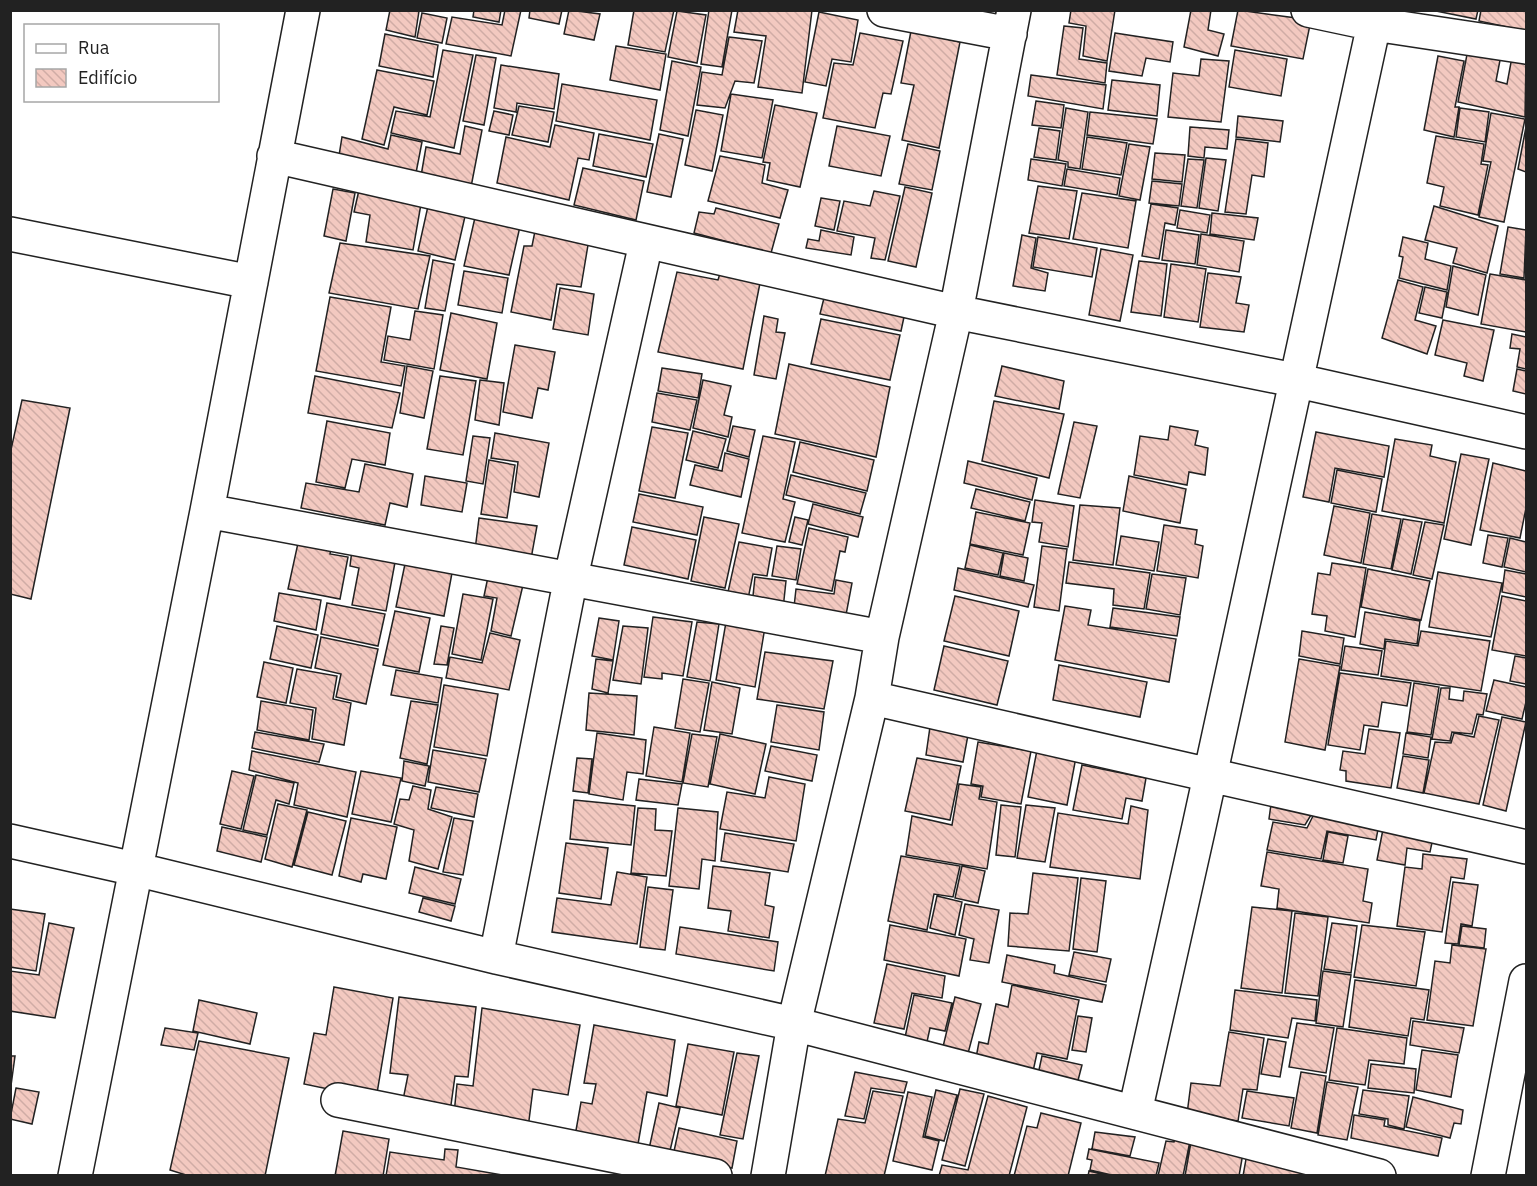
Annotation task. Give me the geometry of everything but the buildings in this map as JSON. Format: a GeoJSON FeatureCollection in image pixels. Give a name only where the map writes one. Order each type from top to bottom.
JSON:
{"type":"FeatureCollection","features":[{"type":"Feature","properties":{"kind":"street"},"geometry":{"type":"LineString","coordinates":[[75,1176],[207,511],[303,10]]}},
{"type":"Feature","properties":{"kind":"street"},"geometry":{"type":"LineString","coordinates":[[768,1176],[794,1024],[872,698],[882,637],[956,312],[1012,22],[884,10]]}},
{"type":"Feature","properties":{"kind":"street"},"geometry":{"type":"LineString","coordinates":[[1308,10],[1374,24],[1527,47]]}},
{"type":"Feature","properties":{"kind":"street"},"geometry":{"type":"LineString","coordinates":[[1136,1112],[1212,776],[1294,380],[1374,24]]}},
{"type":"Feature","properties":{"kind":"street"},"geometry":{"type":"LineString","coordinates":[[274,156],[646,243],[956,312],[1294,380],[1527,432]]}},
{"type":"Feature","properties":{"kind":"street"},"geometry":{"type":"LineString","coordinates":[[10,234],[251,282]]}},
{"type":"Feature","properties":{"kind":"street"},"geometry":{"type":"LineString","coordinates":[[496,957],[570,577],[646,243]]}},
{"type":"Feature","properties":{"kind":"street"},"geometry":{"type":"LineString","coordinates":[[207,511],[882,637]]}},
{"type":"Feature","properties":{"kind":"street"},"geometry":{"type":"LineString","coordinates":[[872,698],[1527,847]]}},
{"type":"Feature","properties":{"kind":"street"},"geometry":{"type":"LineString","coordinates":[[10,841],[135,868],[496,957],[794,1024],[1379,1176]]}},
{"type":"Feature","properties":{"kind":"street"},"geometry":{"type":"LineString","coordinates":[[1488,1176],[1527,981]]}},
{"type":"Feature","properties":{"kind":"street"},"geometry":{"type":"LineString","coordinates":[[338,1100],[715,1176]]}}]}
